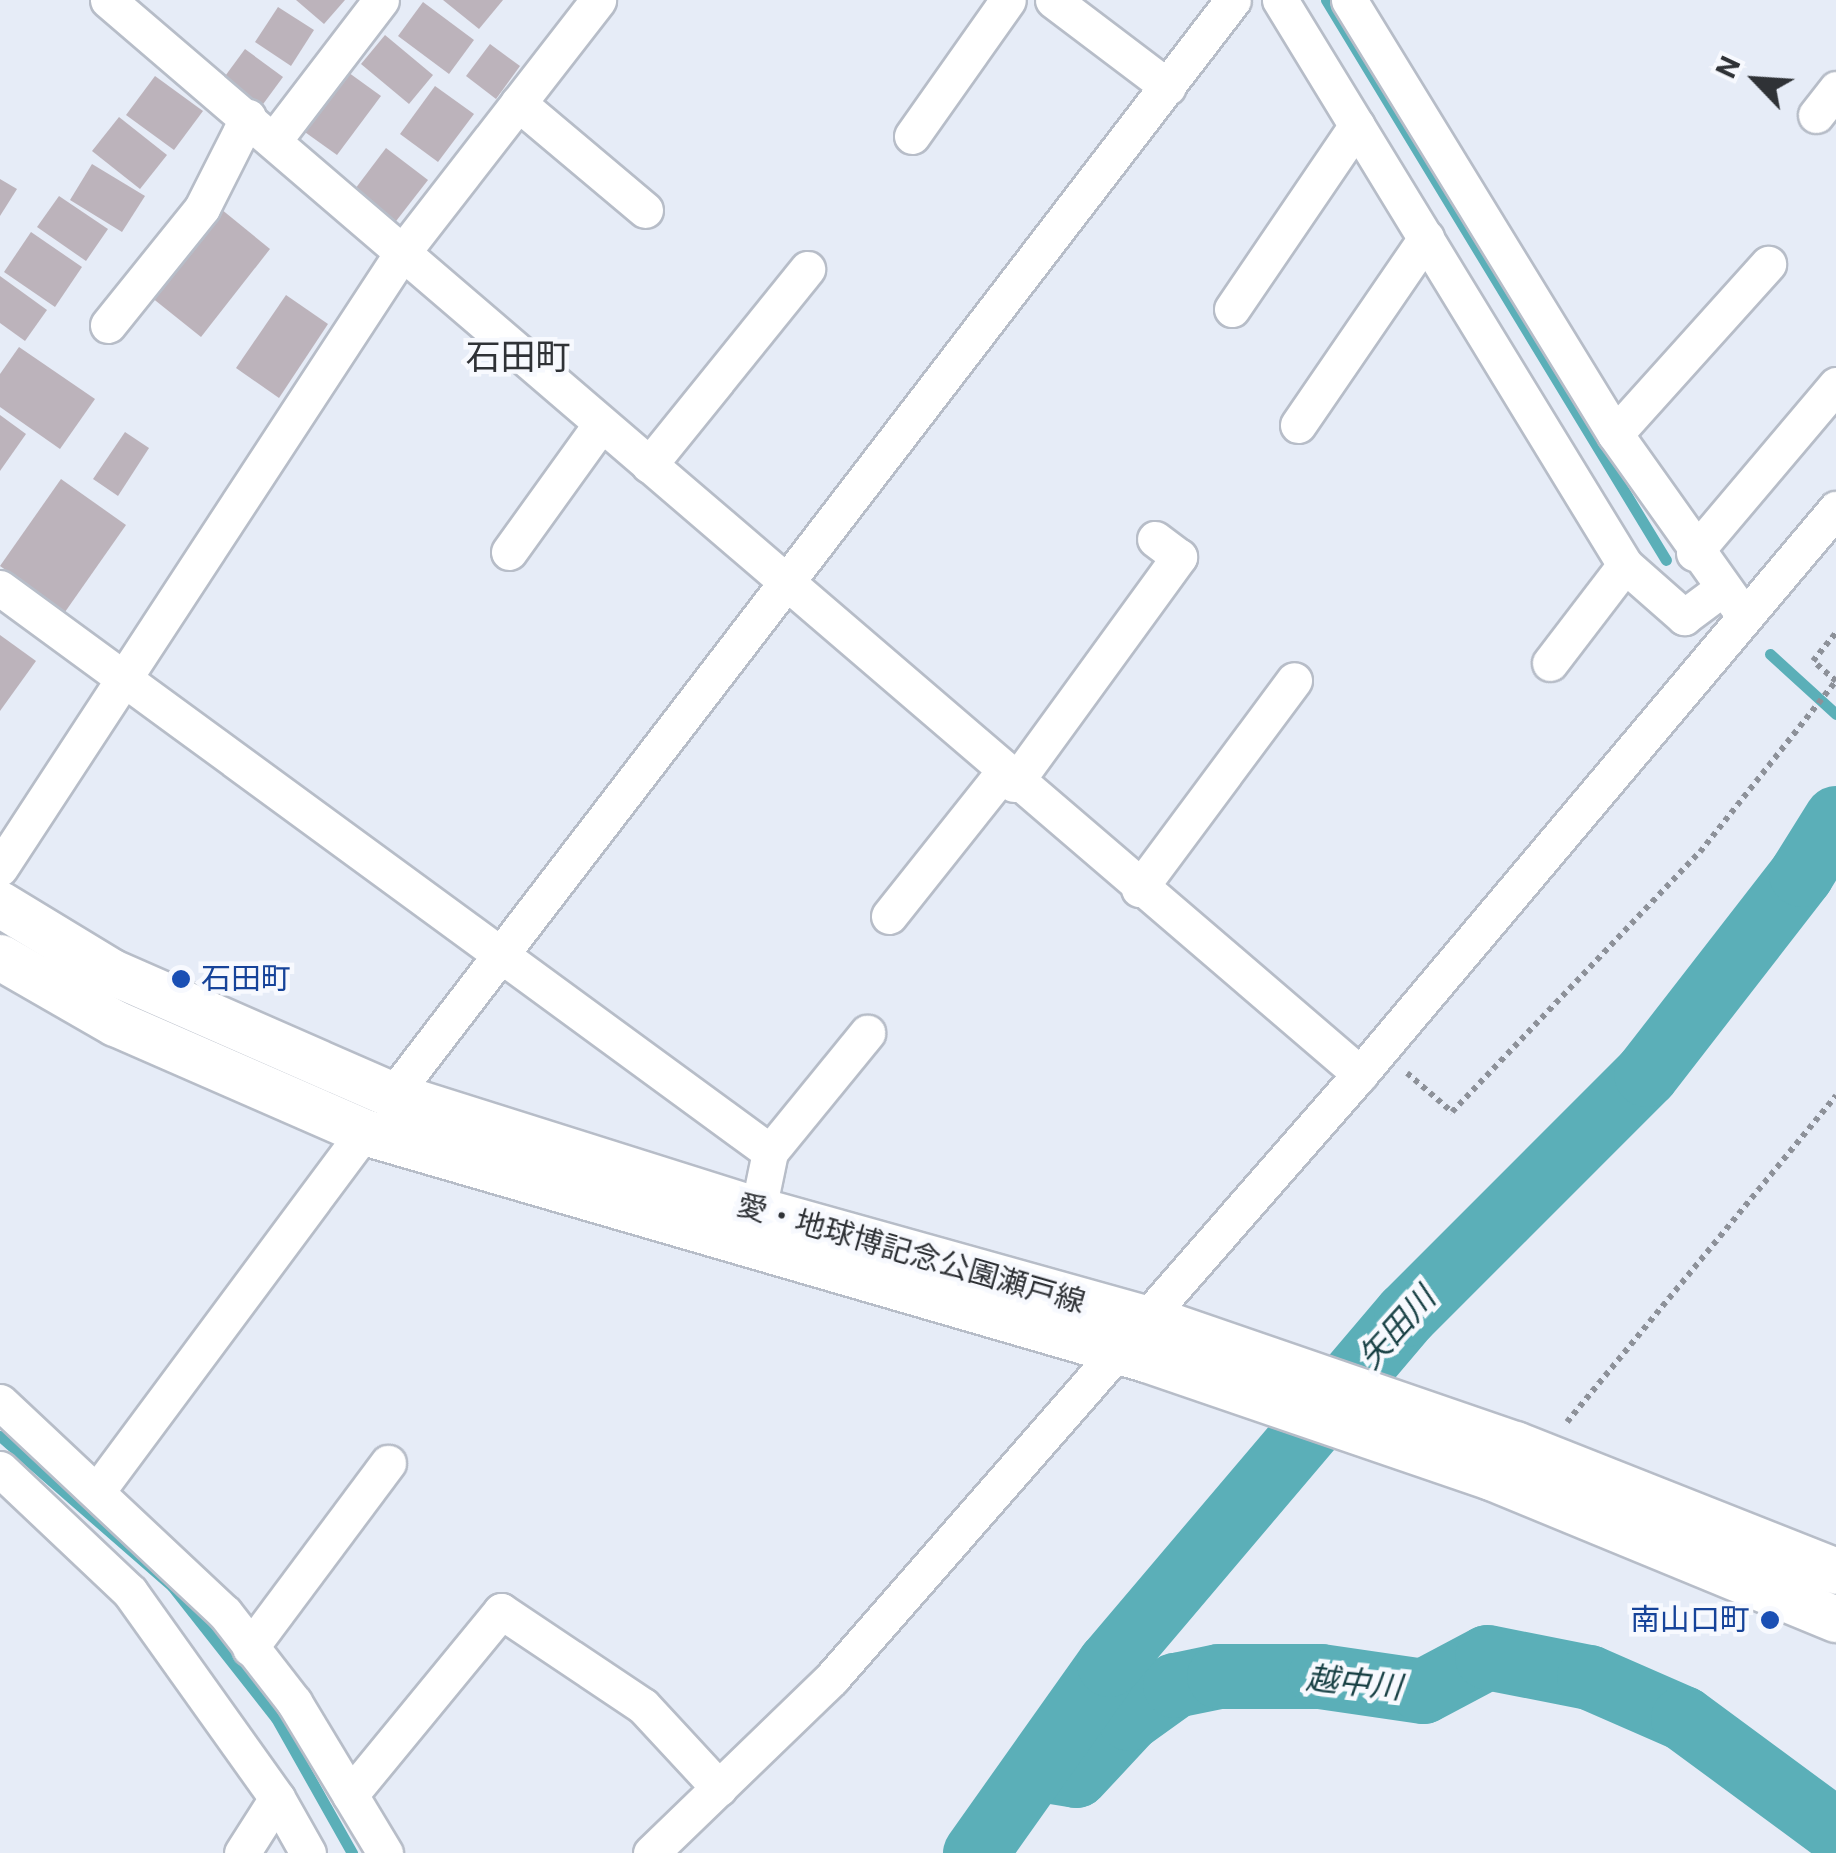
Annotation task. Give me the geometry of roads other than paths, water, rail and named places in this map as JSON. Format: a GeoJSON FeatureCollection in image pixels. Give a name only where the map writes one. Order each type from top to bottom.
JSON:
{"type":"FeatureCollection","features":[{"type":"Feature","properties":{"kind":"main road","name":"愛・地球博記念公園瀬戸線"},"geometry":{"type":"LineString","coordinates":[[0,904],[110,971],[393,1094],[1516,1458],[1836,1571]]}},
{"type":"Feature","properties":{"kind":"main road","name":"愛・地球博記念公園瀬戸線"},"geometry":{"type":"LineString","coordinates":[[0,957],[115,1023],[364,1132],[1144,1339]]}},
{"type":"Feature","properties":{"kind":"main road","name":"愛・地球博記念公園瀬戸線"},"geometry":{"type":"LineString","coordinates":[[1516,1458],[1836,1619]]}},
{"type":"Feature","properties":{"kind":"street"},"geometry":{"type":"LineString","coordinates":[[108,0],[261,128],[1008,779],[1360,1074]]}},
{"type":"Feature","properties":{"kind":"street"},"geometry":{"type":"LineString","coordinates":[[108,325],[261,128],[381,0]]}},
{"type":"Feature","properties":{"kind":"street"},"geometry":{"type":"LineString","coordinates":[[0,868],[402,253],[598,0]]}},
{"type":"Feature","properties":{"kind":"street"},"geometry":{"type":"LineString","coordinates":[[912,136],[1008,0]]}},
{"type":"Feature","properties":{"kind":"street"},"geometry":{"type":"LineString","coordinates":[[1053,0],[1168,86]]}},
{"type":"Feature","properties":{"kind":"street"},"geometry":{"type":"LineString","coordinates":[[393,1094],[789,586],[1233,0]]}},
{"type":"Feature","properties":{"kind":"street"},"geometry":{"type":"LineString","coordinates":[[1280,0],[1625,565],[1684,617],[1733,600]]}},
{"type":"Feature","properties":{"kind":"street"},"geometry":{"type":"LineString","coordinates":[[1348,0],[1615,434],[1694,553],[1733,600]]}},
{"type":"Feature","properties":{"kind":"street"},"geometry":{"type":"LineString","coordinates":[[518,103],[645,210]]}},
{"type":"Feature","properties":{"kind":"street"},"geometry":{"type":"LineString","coordinates":[[1232,309],[1357,126]]}},
{"type":"Feature","properties":{"kind":"street"},"geometry":{"type":"LineString","coordinates":[[1298,425],[1426,238]]}},
{"type":"Feature","properties":{"kind":"street"},"geometry":{"type":"LineString","coordinates":[[1615,434],[1768,264]]}},
{"type":"Feature","properties":{"kind":"street"},"geometry":{"type":"LineString","coordinates":[[649,465],[807,269]]}},
{"type":"Feature","properties":{"kind":"street"},"geometry":{"type":"LineString","coordinates":[[1694,553],[1836,385]]}},
{"type":"Feature","properties":{"kind":"street"},"geometry":{"type":"LineString","coordinates":[[508,552],[601,424]]}},
{"type":"Feature","properties":{"kind":"street"},"geometry":{"type":"LineString","coordinates":[[651,1853],[832,1678],[1144,1339],[1360,1074],[1733,600],[1836,509]]}},
{"type":"Feature","properties":{"kind":"street"},"geometry":{"type":"LineString","coordinates":[[888,916],[1008,779],[1179,557],[1155,539]]}},
{"type":"Feature","properties":{"kind":"street"},"geometry":{"type":"LineString","coordinates":[[1550,663],[1625,565]]}},
{"type":"Feature","properties":{"kind":"street"},"geometry":{"type":"LineString","coordinates":[[0,588],[770,1152]]}},
{"type":"Feature","properties":{"kind":"street"},"geometry":{"type":"LineString","coordinates":[[1139,889],[1294,680]]}},
{"type":"Feature","properties":{"kind":"street"},"geometry":{"type":"LineString","coordinates":[[758,1210],[770,1152],[866,1031]]}},
{"type":"Feature","properties":{"kind":"street"},"geometry":{"type":"LineString","coordinates":[[98,1490],[364,1132]]}},
{"type":"Feature","properties":{"kind":"street"},"geometry":{"type":"LineString","coordinates":[[0,1402],[225,1613],[294,1702],[386,1853]]}},
{"type":"Feature","properties":{"kind":"street"},"geometry":{"type":"LineString","coordinates":[[250,1648],[388,1463]]}},
{"type":"Feature","properties":{"kind":"street"},"geometry":{"type":"LineString","coordinates":[[0,1469],[130,1592],[277,1798],[308,1853]]}},
{"type":"Feature","properties":{"kind":"street"},"geometry":{"type":"LineString","coordinates":[[350,1795],[501,1612],[643,1706],[720,1788]]}},
{"type":"Feature","properties":{"kind":"street"},"geometry":{"type":"LineString","coordinates":[[242,1853],[277,1798]]}},
{"type":"Feature","properties":{"kind":"waterway"},"geometry":{"type":"LineString","coordinates":[[1326,0],[1666,560]]}},
{"type":"Feature","properties":{"kind":"waterway"},"geometry":{"type":"LineString","coordinates":[[1770,654],[1836,714]]}},
{"type":"Feature","properties":{"kind":"waterway","name":"矢田川"},"geometry":{"type":"LineString","coordinates":[[975,1853],[1109,1664],[1406,1314],[1646,1074],[1801,874],[1836,818]]}},
{"type":"Feature","properties":{"kind":"waterway"},"geometry":{"type":"LineString","coordinates":[[0,1436],[172,1586],[276,1718],[352,1853]]}},
{"type":"Feature","properties":{"kind":"waterway","name":"越中川"},"geometry":{"type":"LineString","coordinates":[[1045,1770],[1076,1775],[1129,1718],[1175,1685],[1219,1676],[1320,1676],[1423,1691],[1487,1657],[1589,1677],[1683,1718],[1836,1831]]}},
{"type":"Feature","properties":{"kind":"place","name":"石田町"},"geometry":{"type":"Point","coordinates":[181,979]}},
{"type":"Feature","properties":{"kind":"place","name":"南山口町"},"geometry":{"type":"Point","coordinates":[1770,1620]}},
{"type":"Feature","properties":{"kind":"district","name":"石田町"},"geometry":{"type":"Point","coordinates":[518,358]}}]}
